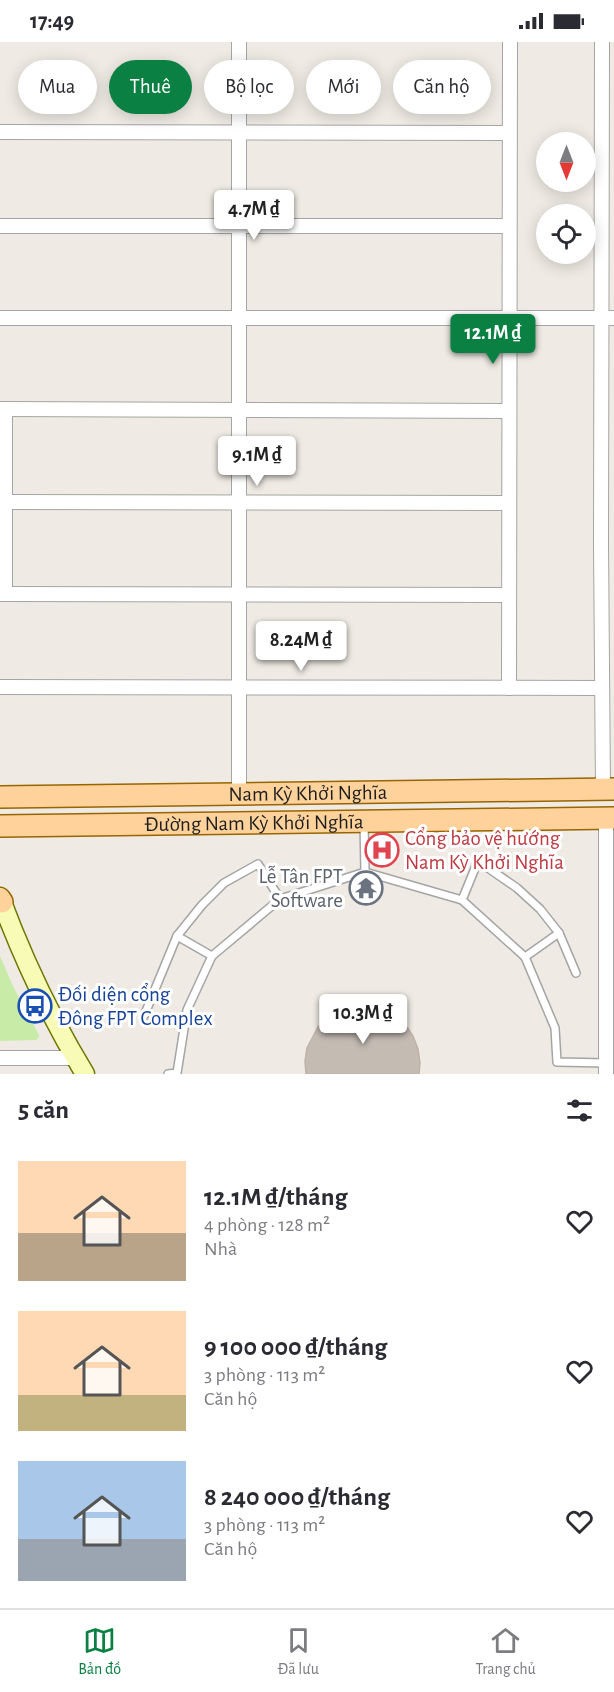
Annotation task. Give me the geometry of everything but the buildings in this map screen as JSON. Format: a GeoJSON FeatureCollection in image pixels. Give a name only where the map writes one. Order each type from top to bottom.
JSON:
{"type":"FeatureCollection","features":[{"type":"Feature","properties":{"kind":"main road","name":"Nam Kỳ Khởi Nghĩa"},"geometry":{"type":"LineString","coordinates":[[0,797],[608,789]]}},
{"type":"Feature","properties":{"kind":"main road","name":"Đường Nam Kỳ Khởi Nghĩa"},"geometry":{"type":"LineString","coordinates":[[0,826],[610,818]]}},
{"type":"Feature","properties":{"kind":"street"},"geometry":{"type":"LineString","coordinates":[[239,42],[239,794]]}},
{"type":"Feature","properties":{"kind":"street"},"geometry":{"type":"LineString","coordinates":[[509,688],[510,42]]}},
{"type":"Feature","properties":{"kind":"street"},"geometry":{"type":"LineString","coordinates":[[602,42],[608,318],[608,655],[602,688],[608,789]]}},
{"type":"Feature","properties":{"kind":"street"},"geometry":{"type":"LineString","coordinates":[[0,132],[509,132]]}},
{"type":"Feature","properties":{"kind":"street"},"geometry":{"type":"LineString","coordinates":[[0,226],[509,226]]}},
{"type":"Feature","properties":{"kind":"street"},"geometry":{"type":"LineString","coordinates":[[0,318],[608,318]]}},
{"type":"Feature","properties":{"kind":"street"},"geometry":{"type":"LineString","coordinates":[[508,595],[3,594],[5,502],[2,409],[509,411]]}},
{"type":"Feature","properties":{"kind":"street"},"geometry":{"type":"LineString","coordinates":[[5,502],[509,503]]}},
{"type":"Feature","properties":{"kind":"street"},"geometry":{"type":"LineString","coordinates":[[0,687],[602,688]]}},
{"type":"Feature","properties":{"kind":"street"},"geometry":{"type":"LineString","coordinates":[[606,1069],[610,818]]}},
{"type":"Feature","properties":{"kind":"street"},"geometry":{"type":"LineString","coordinates":[[1,900],[30,974],[86,1074]]}},
{"type":"Feature","properties":{"kind":"street"},"geometry":{"type":"LineString","coordinates":[[0,1058],[76,1058]]}},
{"type":"Feature","properties":{"kind":"lane"},"geometry":{"type":"LineString","coordinates":[[364,822],[365,872]]}},
{"type":"Feature","properties":{"kind":"lane"},"geometry":{"type":"LineString","coordinates":[[462,900],[478,861],[517,888],[540,909],[558,933],[576,973]]}},
{"type":"Feature","properties":{"kind":"lane"},"geometry":{"type":"LineString","coordinates":[[144,1016],[177,936],[202,905],[224,883],[258,864],[280,899]]}},
{"type":"Feature","properties":{"kind":"lane"},"geometry":{"type":"LineString","coordinates":[[168,1074],[177,1073],[187,1010],[212,956],[280,899],[365,872],[462,900],[525,957],[555,1028],[557,1062],[606,1069]]}},
{"type":"Feature","properties":{"kind":"lane"},"geometry":{"type":"LineString","coordinates":[[525,957],[558,933]]}},
{"type":"Feature","properties":{"kind":"lane"},"geometry":{"type":"LineString","coordinates":[[177,936],[212,956]]}},
{"type":"Feature","properties":{"kind":"green space"},"geometry":{"type":"Polygon","coordinates":[[[0,956],[39,1035],[36,1040],[0,1041],[0,956]]]}},
{"type":"Feature","properties":{"kind":"place","name":"Cổng bảo vệ hướng Nam Kỳ Khởi Nghĩa"},"geometry":{"type":"Point","coordinates":[382,850]}},
{"type":"Feature","properties":{"kind":"place","name":"Lễ Tân FPT Software"},"geometry":{"type":"Point","coordinates":[366,888]}},
{"type":"Feature","properties":{"kind":"place","name":"Đối diện cổng Đông FPT Complex"},"geometry":{"type":"Point","coordinates":[35,1006]}}]}
